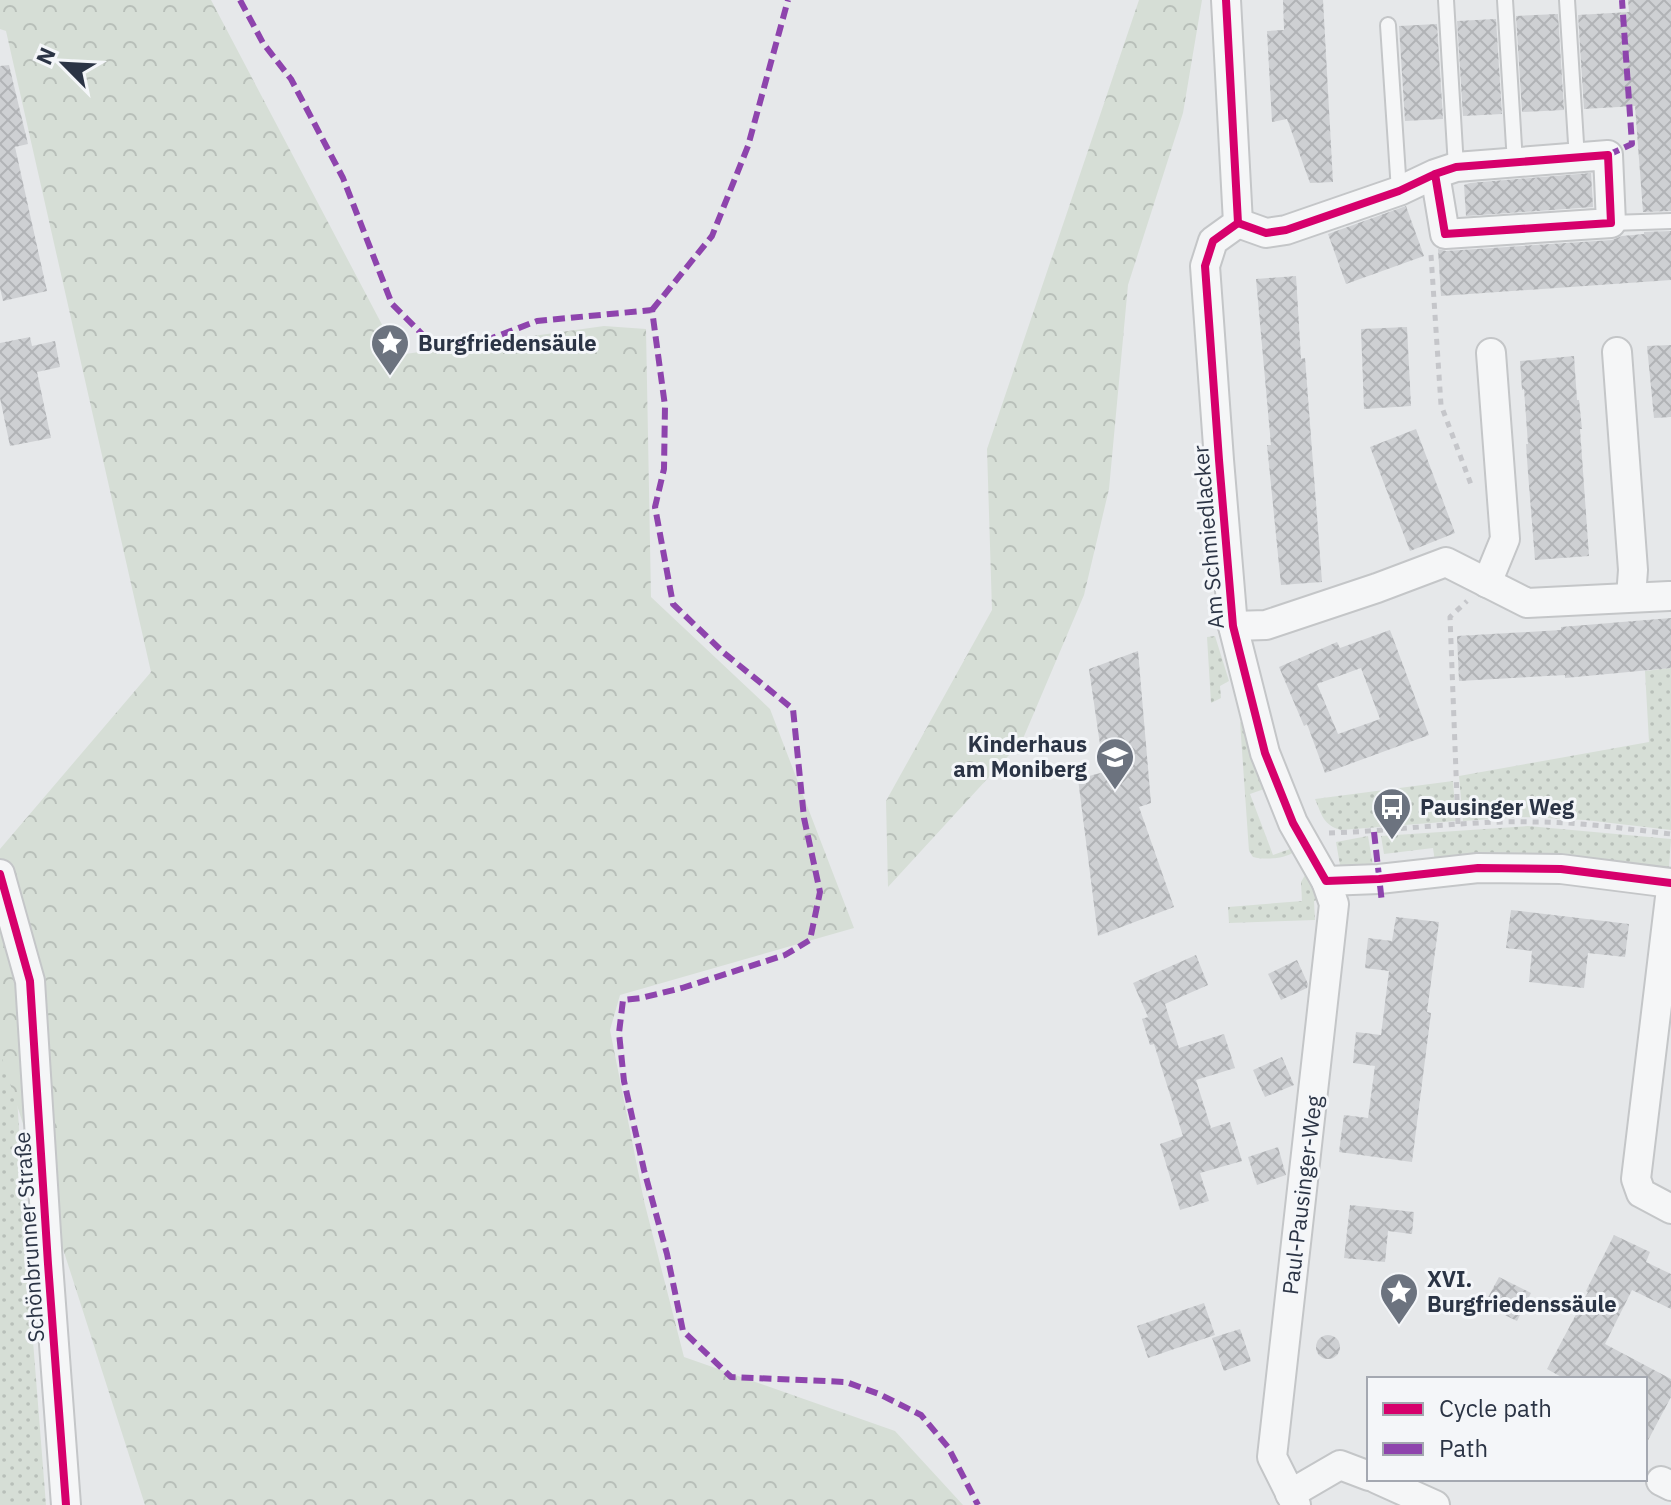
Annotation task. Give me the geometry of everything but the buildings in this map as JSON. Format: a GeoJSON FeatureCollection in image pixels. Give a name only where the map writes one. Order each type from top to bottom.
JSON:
{"type":"FeatureCollection","features":[{"type":"Feature","properties":{"kind":"street"},"geometry":{"type":"LineString","coordinates":[[1226,0],[1238,223],[1266,233],[1286,230],[1399,191],[1445,170],[1608,155],[1611,223],[1445,234],[1445,170]]}},
{"type":"Feature","properties":{"kind":"street","name":"Am Schmiedlacker"},"geometry":{"type":"LineString","coordinates":[[1238,223],[1213,241],[1205,266],[1233,626],[1265,753],[1293,823],[1326,881]]}},
{"type":"Feature","properties":{"kind":"street"},"geometry":{"type":"LineString","coordinates":[[1617,352],[1633,570],[1631,597]]}},
{"type":"Feature","properties":{"kind":"street"},"geometry":{"type":"LineString","coordinates":[[1487,583],[1505,539],[1491,353]]}},
{"type":"Feature","properties":{"kind":"street","name":"Am Schmiedlacker"},"geometry":{"type":"LineString","coordinates":[[1233,626],[1266,625],[1446,562],[1527,603],[1669,596]]}},
{"type":"Feature","properties":{"kind":"street"},"geometry":{"type":"LineString","coordinates":[[1326,881],[1379,879],[1478,868],[1561,869],[1671,886],[1636,1179],[1641,1193],[1671,1209]]}},
{"type":"Feature","properties":{"kind":"street","name":"Schönbrunner Straße"},"geometry":{"type":"LineString","coordinates":[[0,874],[30,981],[66,1505]]}},
{"type":"Feature","properties":{"kind":"street","name":"Paul-Pausinger-Weg"},"geometry":{"type":"LineString","coordinates":[[1293,1500],[1272,1457],[1334,904],[1326,881]]}},
{"type":"Feature","properties":{"kind":"street"},"geometry":{"type":"LineString","coordinates":[[1293,1500],[1340,1465],[1367,1475]]}},
{"type":"Feature","properties":{"kind":"street"},"geometry":{"type":"LineString","coordinates":[[1381,1481],[1435,1505]]}},
{"type":"Feature","properties":{"kind":"lane"},"geometry":{"type":"LineString","coordinates":[[1445,170],[1446,0]]}},
{"type":"Feature","properties":{"kind":"lane"},"geometry":{"type":"LineString","coordinates":[[1505,0],[1515,163]]}},
{"type":"Feature","properties":{"kind":"lane"},"geometry":{"type":"LineString","coordinates":[[1567,0],[1577,159]]}},
{"type":"Feature","properties":{"kind":"lane"},"geometry":{"type":"LineString","coordinates":[[1388,25],[1399,191]]}},
{"type":"Feature","properties":{"kind":"lane"},"geometry":{"type":"LineString","coordinates":[[1611,223],[1671,221]]}},
{"type":"Feature","properties":{"kind":"path"},"geometry":{"type":"LineString","coordinates":[[1445,234],[1431,252],[1441,405],[1474,495]]}},
{"type":"Feature","properties":{"kind":"path"},"geometry":{"type":"LineString","coordinates":[[1458,824],[1450,617],[1487,583]]}},
{"type":"Feature","properties":{"kind":"path"},"geometry":{"type":"LineString","coordinates":[[1325,833],[1458,824],[1550,822],[1671,834]]}},
{"type":"Feature","properties":{"kind":"green space"},"geometry":{"type":"Polygon","coordinates":[[[0,0],[211,0],[398,355],[604,326],[646,329],[651,597],[770,709],[854,928],[620,995],[610,1030],[644,1201],[684,1357],[895,1431],[963,1505],[145,1505],[0,1052],[0,849],[151,672],[6,31],[0,29],[0,0]]]}},
{"type":"Feature","properties":{"kind":"green space"},"geometry":{"type":"Polygon","coordinates":[[[1139,0],[1202,0],[1183,113],[1128,285],[1109,489],[1084,595],[1022,741],[888,887],[886,801],[992,610],[987,449],[1139,0]]]}},
{"type":"Feature","properties":{"kind":"green space"},"geometry":{"type":"Polygon","coordinates":[[[1215,636],[1229,681],[1220,686],[1221,698],[1211,703],[1207,637],[1215,636]]]}},
{"type":"Feature","properties":{"kind":"green space"},"geometry":{"type":"Polygon","coordinates":[[[1671,668],[1671,830],[1585,820],[1522,817],[1463,821],[1459,776],[1649,742],[1645,671],[1671,668]]]}},
{"type":"Feature","properties":{"kind":"green space"},"geometry":{"type":"Polygon","coordinates":[[[1240,722],[1267,788],[1250,794],[1273,855],[1290,849],[1294,852],[1285,856],[1258,858],[1249,851],[1240,722]]]}},
{"type":"Feature","properties":{"kind":"green space"},"geometry":{"type":"Polygon","coordinates":[[[1453,781],[1456,821],[1341,830],[1327,822],[1315,799],[1453,781]]]}},
{"type":"Feature","properties":{"kind":"green space"},"geometry":{"type":"Polygon","coordinates":[[[1528,826],[1671,839],[1669,868],[1621,861],[1531,855],[1435,862],[1433,848],[1384,854],[1381,836],[1528,826]]]}},
{"type":"Feature","properties":{"kind":"green space"},"geometry":{"type":"Polygon","coordinates":[[[1368,836],[1373,866],[1340,865],[1336,842],[1368,836]]]}},
{"type":"Feature","properties":{"kind":"green space"},"geometry":{"type":"Polygon","coordinates":[[[1307,872],[1322,898],[1314,901],[1315,920],[1229,923],[1228,907],[1302,901],[1301,882],[1307,872]]]}},
{"type":"Feature","properties":{"kind":"green space"},"geometry":{"type":"Polygon","coordinates":[[[0,953],[10,985],[46,1505],[0,1505],[0,953]]]}},
{"type":"Feature","properties":{"kind":"marked path"},"geometry":{"type":"LineString","coordinates":[[240,0],[263,43],[291,79],[343,178],[392,304],[423,335],[436,344],[454,345],[487,340],[537,321],[652,310],[665,406],[664,469],[655,507],[673,604],[724,653],[793,709],[804,818],[820,892],[810,940],[785,955],[682,988],[623,1000],[619,1033],[624,1081],[683,1331],[731,1377],[846,1382],[921,1415],[948,1447],[978,1505]]}},
{"type":"Feature","properties":{"kind":"marked path"},"geometry":{"type":"LineString","coordinates":[[652,310],[712,236],[748,146],[788,0]]}},
{"type":"Feature","properties":{"kind":"marked path"},"geometry":{"type":"LineString","coordinates":[[1608,155],[1632,144],[1622,0]]}},
{"type":"Feature","properties":{"kind":"marked path"},"geometry":{"type":"LineString","coordinates":[[1374,832],[1382,903]]}},
{"type":"Feature","properties":{"kind":"cycle path"},"geometry":{"type":"LineString","coordinates":[[1226,0],[1238,223],[1213,241],[1205,266],[1219,460],[1233,626],[1265,753],[1293,823],[1326,881],[1379,879],[1478,868],[1561,869],[1671,883]]}},
{"type":"Feature","properties":{"kind":"cycle path"},"geometry":{"type":"LineString","coordinates":[[1238,223],[1266,233],[1286,230],[1399,191],[1435,174],[1456,167],[1608,155],[1611,223],[1445,234],[1435,174]]}},
{"type":"Feature","properties":{"kind":"cycle path"},"geometry":{"type":"LineString","coordinates":[[0,874],[30,981],[66,1505]]}},
{"type":"Feature","properties":{"kind":"place","name":"Burgfriedensäule"},"geometry":{"type":"Point","coordinates":[390,377]}},
{"type":"Feature","properties":{"kind":"place","name":"Kinderhaus am Moniberg"},"geometry":{"type":"Point","coordinates":[1115,791]}},
{"type":"Feature","properties":{"kind":"place","name":"Pausinger Weg"},"geometry":{"type":"Point","coordinates":[1392,841]}},
{"type":"Feature","properties":{"kind":"place","name":"XVI. Burgfriedenssäule"},"geometry":{"type":"Point","coordinates":[1399,1326]}}]}
